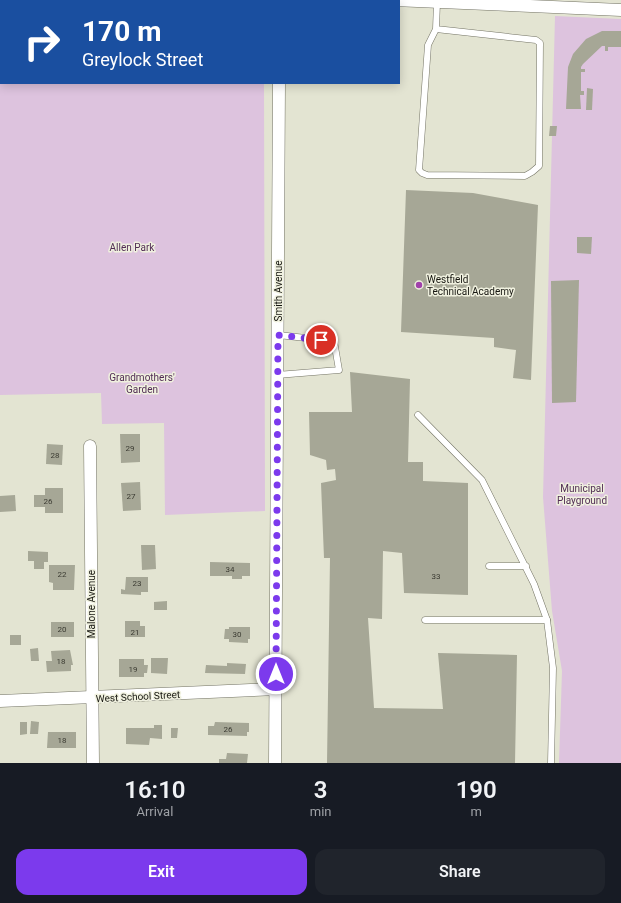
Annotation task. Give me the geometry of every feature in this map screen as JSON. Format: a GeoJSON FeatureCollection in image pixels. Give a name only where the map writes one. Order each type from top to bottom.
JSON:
{"type":"FeatureCollection","features":[{"type":"Feature","properties":{"kind":"street"},"geometry":{"type":"LineString","coordinates":[[400,0],[621,10]]}},
{"type":"Feature","properties":{"kind":"street","name":"Smith Avenue"},"geometry":{"type":"LineString","coordinates":[[275,763],[279,84]]}},
{"type":"Feature","properties":{"kind":"street","name":"Malone Avenue"},"geometry":{"type":"LineString","coordinates":[[90,446],[93,763]]}},
{"type":"Feature","properties":{"kind":"street","name":"West School Street"},"geometry":{"type":"LineString","coordinates":[[0,701],[276,689]]}},
{"type":"Feature","properties":{"kind":"lane"},"geometry":{"type":"LineString","coordinates":[[436,29],[536,40],[540,43],[539,166],[532,172],[525,176],[422,174],[420,170],[428,45],[436,29],[437,2]]}},
{"type":"Feature","properties":{"kind":"lane"},"geometry":{"type":"LineString","coordinates":[[277,375],[339,370],[334,341],[278,335]]}},
{"type":"Feature","properties":{"kind":"lane"},"geometry":{"type":"LineString","coordinates":[[418,414],[482,480],[526,566],[547,620],[553,668],[550,763]]}},
{"type":"Feature","properties":{"kind":"lane"},"geometry":{"type":"LineString","coordinates":[[489,566],[526,566]]}},
{"type":"Feature","properties":{"kind":"lane"},"geometry":{"type":"LineString","coordinates":[[425,620],[547,620]]}},
{"type":"Feature","properties":{"kind":"green space","name":"Municipal Playground"},"geometry":{"type":"Polygon","coordinates":[[[555,16],[621,19],[621,763],[559,763],[562,671],[552,611],[543,497],[555,16]]]}},
{"type":"Feature","properties":{"kind":"green space","name":"Allen Park"},"geometry":{"type":"Polygon","coordinates":[[[0,84],[264,84],[265,511],[165,515],[164,423],[102,424],[101,393],[0,395],[0,84]]]}},
{"type":"Feature","properties":{"kind":"building"},"geometry":{"type":"Polygon","coordinates":[[[602,31],[621,31],[621,47],[608,47],[608,51],[605,51],[605,46],[602,46],[583,64],[581,69],[585,69],[585,72],[581,72],[581,91],[584,91],[584,95],[580,95],[581,109],[566,109],[568,67],[573,54],[586,39],[602,31]]]}},
{"type":"Feature","properties":{"kind":"building"},"geometry":{"type":"Polygon","coordinates":[[[587,88],[593,89],[592,110],[586,110],[587,88]]]}},
{"type":"Feature","properties":{"kind":"building"},"geometry":{"type":"Polygon","coordinates":[[[550,126],[557,126],[556,136],[549,136],[550,126]]]}},
{"type":"Feature","properties":{"kind":"building"},"geometry":{"type":"Polygon","coordinates":[[[406,190],[473,193],[538,205],[531,380],[513,378],[516,350],[494,347],[494,338],[401,332],[406,190]]]}},
{"type":"Feature","properties":{"kind":"building"},"geometry":{"type":"Polygon","coordinates":[[[577,237],[592,237],[591,254],[577,253],[577,237]]]}},
{"type":"Feature","properties":{"kind":"building"},"geometry":{"type":"Polygon","coordinates":[[[579,280],[576,402],[552,403],[551,281],[579,280]]]}},
{"type":"Feature","properties":{"kind":"building"},"geometry":{"type":"Polygon","coordinates":[[[350,372],[410,379],[408,462],[423,462],[423,481],[468,483],[468,595],[404,593],[402,553],[383,551],[382,619],[368,618],[374,708],[443,709],[438,653],[517,655],[515,763],[327,763],[330,558],[324,558],[321,483],[336,480],[335,469],[327,470],[326,460],[310,455],[309,412],[352,412],[350,372]]]}},
{"type":"Feature","properties":{"kind":"building"},"geometry":{"type":"Polygon","coordinates":[[[120,434],[140,434],[140,462],[121,463],[120,434]]]}},
{"type":"Feature","properties":{"kind":"building"},"geometry":{"type":"Polygon","coordinates":[[[47,444],[63,445],[62,465],[46,464],[47,444]]]}},
{"type":"Feature","properties":{"kind":"building"},"geometry":{"type":"Polygon","coordinates":[[[140,482],[141,510],[123,511],[121,483],[140,482]]]}},
{"type":"Feature","properties":{"kind":"building"},"geometry":{"type":"Polygon","coordinates":[[[45,488],[63,488],[63,513],[45,513],[45,507],[34,507],[34,495],[45,495],[45,488]]]}},
{"type":"Feature","properties":{"kind":"building"},"geometry":{"type":"Polygon","coordinates":[[[15,495],[16,511],[0,512],[0,496],[15,495]]]}},
{"type":"Feature","properties":{"kind":"building"},"geometry":{"type":"Polygon","coordinates":[[[141,545],[155,545],[156,569],[142,570],[141,545]]]}},
{"type":"Feature","properties":{"kind":"building"},"geometry":{"type":"Polygon","coordinates":[[[28,551],[48,552],[48,562],[44,562],[44,569],[34,569],[34,561],[28,561],[28,551]]]}},
{"type":"Feature","properties":{"kind":"building"},"geometry":{"type":"Polygon","coordinates":[[[210,562],[250,563],[250,576],[242,576],[242,579],[232,579],[232,576],[210,576],[210,562]]]}},
{"type":"Feature","properties":{"kind":"building"},"geometry":{"type":"Polygon","coordinates":[[[49,565],[75,565],[74,590],[53,590],[53,583],[49,582],[49,565]]]}},
{"type":"Feature","properties":{"kind":"building"},"geometry":{"type":"Polygon","coordinates":[[[126,577],[148,577],[148,592],[141,592],[141,595],[121,594],[121,589],[125,590],[126,577]]]}},
{"type":"Feature","properties":{"kind":"building"},"geometry":{"type":"Polygon","coordinates":[[[167,601],[167,610],[154,610],[154,602],[167,601]]]}},
{"type":"Feature","properties":{"kind":"building"},"geometry":{"type":"Polygon","coordinates":[[[125,621],[140,621],[140,626],[145,626],[145,637],[125,637],[125,621]]]}},
{"type":"Feature","properties":{"kind":"building"},"geometry":{"type":"Polygon","coordinates":[[[51,622],[74,622],[74,637],[51,637],[51,622]]]}},
{"type":"Feature","properties":{"kind":"building"},"geometry":{"type":"Polygon","coordinates":[[[229,627],[250,627],[250,639],[248,639],[248,643],[229,642],[229,639],[224,639],[225,629],[229,629],[229,627]]]}},
{"type":"Feature","properties":{"kind":"building"},"geometry":{"type":"Polygon","coordinates":[[[10,635],[21,635],[21,645],[10,645],[10,635]]]}},
{"type":"Feature","properties":{"kind":"building"},"geometry":{"type":"Polygon","coordinates":[[[38,648],[39,661],[31,661],[30,649],[38,648]]]}},
{"type":"Feature","properties":{"kind":"building"},"geometry":{"type":"Polygon","coordinates":[[[70,650],[73,665],[71,665],[71,671],[47,672],[46,661],[52,661],[51,651],[70,650]]]}},
{"type":"Feature","properties":{"kind":"building"},"geometry":{"type":"Polygon","coordinates":[[[151,658],[168,658],[167,674],[151,673],[151,658]]]}},
{"type":"Feature","properties":{"kind":"building"},"geometry":{"type":"Polygon","coordinates":[[[119,659],[144,659],[144,665],[148,665],[147,673],[144,673],[144,677],[119,677],[119,659]]]}},
{"type":"Feature","properties":{"kind":"building"},"geometry":{"type":"Polygon","coordinates":[[[227,663],[246,664],[245,674],[205,673],[206,665],[227,666],[227,663]]]}},
{"type":"Feature","properties":{"kind":"building"},"geometry":{"type":"Polygon","coordinates":[[[31,721],[39,722],[38,734],[30,734],[31,721]]]}},
{"type":"Feature","properties":{"kind":"building"},"geometry":{"type":"Polygon","coordinates":[[[20,722],[27,722],[27,734],[20,735],[20,722]]]}},
{"type":"Feature","properties":{"kind":"building"},"geometry":{"type":"Polygon","coordinates":[[[215,722],[249,723],[249,732],[247,732],[247,736],[208,735],[208,726],[214,726],[215,722]]]}},
{"type":"Feature","properties":{"kind":"building"},"geometry":{"type":"Polygon","coordinates":[[[154,725],[162,725],[162,739],[150,738],[149,745],[126,744],[126,728],[154,728],[154,725]]]}},
{"type":"Feature","properties":{"kind":"building"},"geometry":{"type":"Polygon","coordinates":[[[171,728],[178,728],[177,738],[171,738],[171,728]]]}},
{"type":"Feature","properties":{"kind":"building"},"geometry":{"type":"Polygon","coordinates":[[[48,732],[76,732],[76,748],[47,748],[48,732]]]}},
{"type":"Feature","properties":{"kind":"building"},"geometry":{"type":"Polygon","coordinates":[[[227,753],[248,754],[247,763],[219,763],[219,759],[226,759],[227,753]]]}},
{"type":"Feature","properties":{"kind":"place","name":"Westfield Technical Academy"},"geometry":{"type":"Point","coordinates":[419,285]}},
{"type":"Feature","properties":{"kind":"route"},"geometry":{"type":"LineString","coordinates":[[276,674],[278,335],[321,340]]}},
{"type":"Feature","properties":{"kind":"park label","name":"Grandmothers' Garden"},"geometry":{"type":"Point","coordinates":[142,382]}}]}
